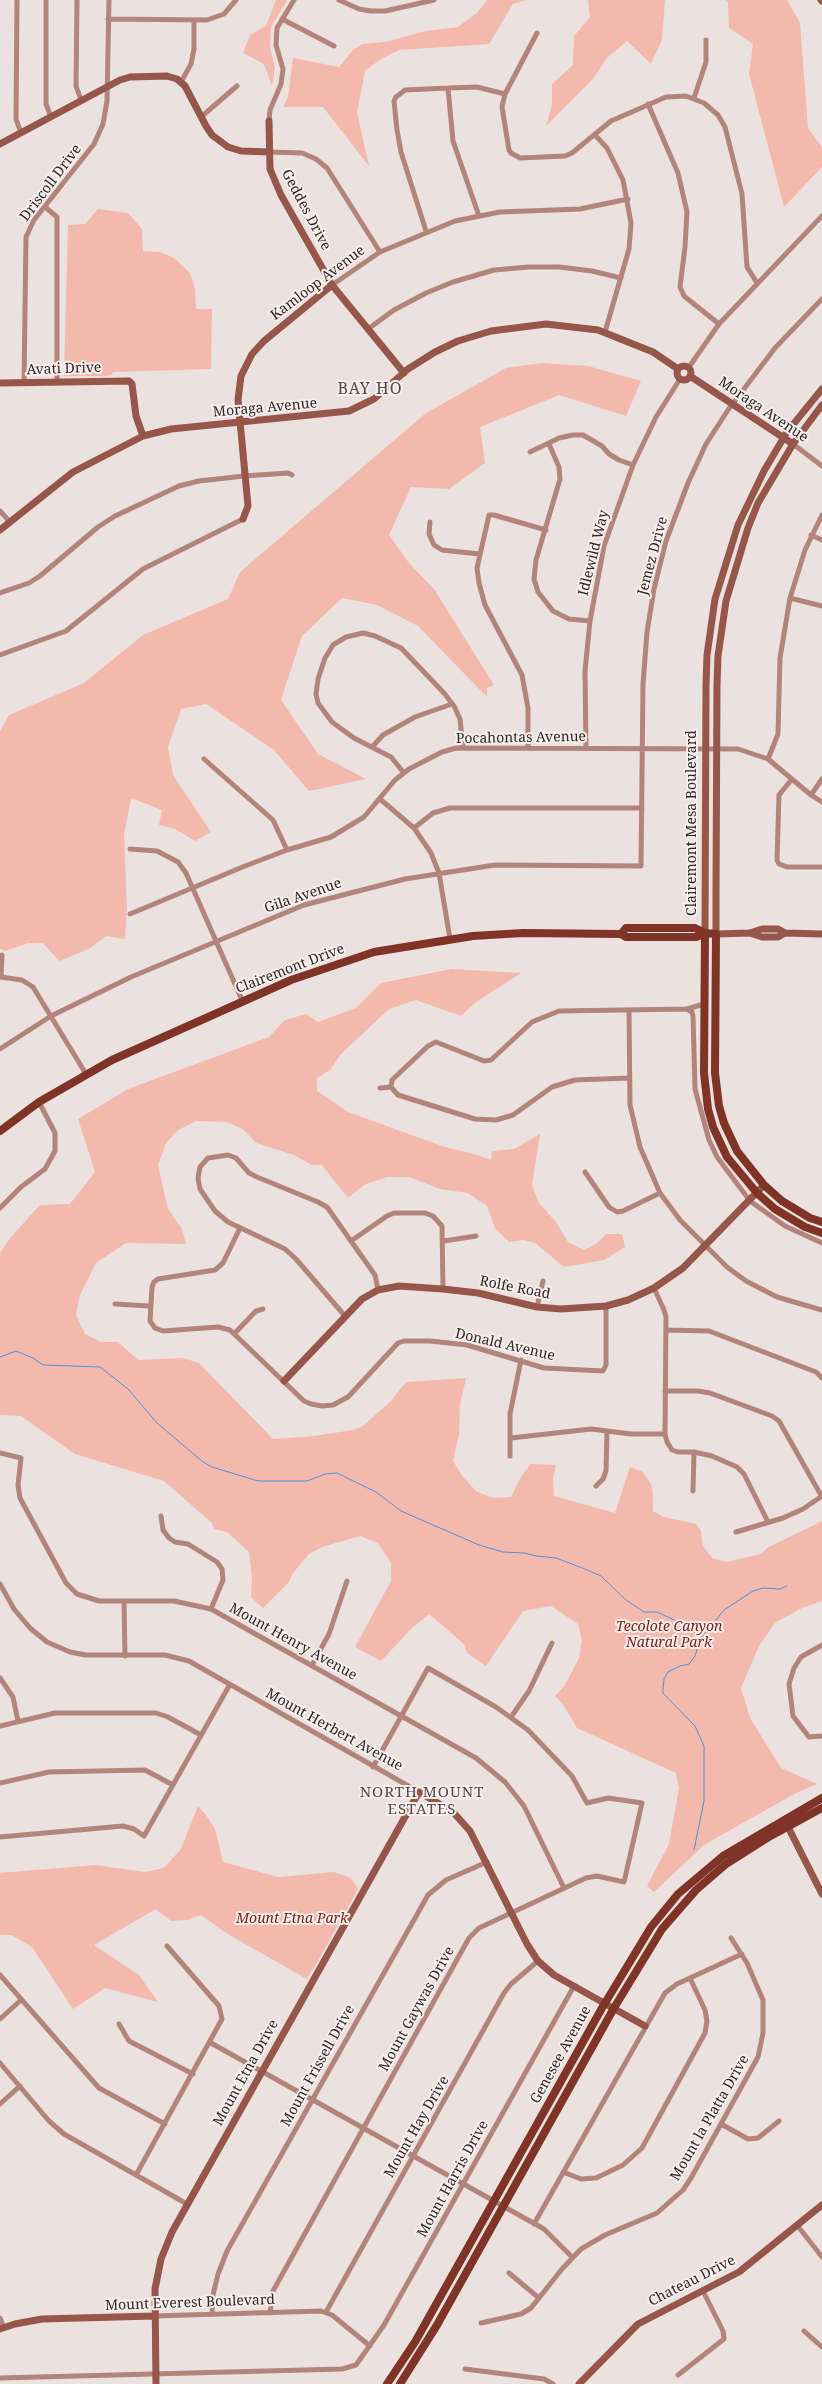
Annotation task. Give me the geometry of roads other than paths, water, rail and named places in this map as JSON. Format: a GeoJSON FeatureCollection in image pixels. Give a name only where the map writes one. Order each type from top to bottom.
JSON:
{"type":"FeatureCollection","features":[{"type":"Feature","properties":{"kind":"main road","name":"Clairemont Drive"},"geometry":{"type":"LineString","coordinates":[[0,1131],[39,1102],[137,1047],[242,1000],[326,967],[374,952],[450,939],[523,934],[620,934],[626,928],[696,928],[705,933],[716,934]]}},
{"type":"Feature","properties":{"kind":"main road","name":"Clairemont Mesa Boulevard"},"geometry":{"type":"LineString","coordinates":[[705,933],[704,1073],[708,1109],[713,1126],[727,1157],[757,1193],[775,1209],[805,1227],[822,1233]]}},
{"type":"Feature","properties":{"kind":"main road","name":"Clairemont Mesa Boulevard"},"geometry":{"type":"LineString","coordinates":[[716,934],[715,1073],[719,1106],[724,1122],[737,1151],[764,1185],[782,1200],[810,1218],[822,1222]]}},
{"type":"Feature","properties":{"kind":"main road","name":"Genesee Avenue"},"geometry":{"type":"LineString","coordinates":[[387,2384],[415,2342],[605,2003],[651,1927],[678,1894],[723,1856],[784,1818],[822,1798]]}},
{"type":"Feature","properties":{"kind":"main road","name":"Genesee Avenue"},"geometry":{"type":"LineString","coordinates":[[400,2384],[437,2325],[614,2008],[653,1942],[690,1896],[726,1864],[822,1808]]}},
{"type":"Feature","properties":{"kind":"street"},"geometry":{"type":"LineString","coordinates":[[16,0],[16,119],[21,133]]}},
{"type":"Feature","properties":{"kind":"street"},"geometry":{"type":"LineString","coordinates":[[46,0],[46,104],[51,117]]}},
{"type":"Feature","properties":{"kind":"street"},"geometry":{"type":"LineString","coordinates":[[77,0],[76,86],[81,100]]}},
{"type":"Feature","properties":{"kind":"street","name":"Driscoll Drive"},"geometry":{"type":"LineString","coordinates":[[24,383],[26,237],[34,220],[94,144],[103,124],[107,87],[109,0]]}},
{"type":"Feature","properties":{"kind":"street"},"geometry":{"type":"LineString","coordinates":[[108,19],[212,19],[224,14],[236,0]]}},
{"type":"Feature","properties":{"kind":"street"},"geometry":{"type":"LineString","coordinates":[[269,121],[270,110],[282,76],[282,58],[275,37],[282,19],[294,0]]}},
{"type":"Feature","properties":{"kind":"street"},"geometry":{"type":"LineString","coordinates":[[338,0],[359,9],[371,11],[385,11],[434,0]]}},
{"type":"Feature","properties":{"kind":"street"},"geometry":{"type":"LineString","coordinates":[[282,19],[334,46]]}},
{"type":"Feature","properties":{"kind":"street"},"geometry":{"type":"LineString","coordinates":[[181,82],[191,64],[194,49],[194,20]]}},
{"type":"Feature","properties":{"kind":"street"},"geometry":{"type":"LineString","coordinates":[[537,33],[505,94],[502,107],[511,153],[520,158],[565,156],[611,121],[648,104],[666,97],[694,98],[714,110],[725,127],[742,194],[746,261],[757,283]]}},
{"type":"Feature","properties":{"kind":"street"},"geometry":{"type":"LineString","coordinates":[[694,98],[707,57],[706,40]]}},
{"type":"Feature","properties":{"kind":"street"},"geometry":{"type":"LineString","coordinates":[[0,144],[81,100],[130,77],[167,76],[186,86],[212,135],[228,147],[241,151],[302,153],[316,159],[327,168],[380,252]]}},
{"type":"Feature","properties":{"kind":"street"},"geometry":{"type":"LineString","coordinates":[[201,117],[237,86]]}},
{"type":"Feature","properties":{"kind":"street"},"geometry":{"type":"LineString","coordinates":[[426,231],[401,152],[394,101],[396,97],[405,90],[477,87],[505,94]]}},
{"type":"Feature","properties":{"kind":"street"},"geometry":{"type":"LineString","coordinates":[[448,88],[453,141],[479,216]]}},
{"type":"Feature","properties":{"kind":"street"},"geometry":{"type":"LineString","coordinates":[[648,104],[678,173],[687,212],[680,287],[684,296],[719,324]]}},
{"type":"Feature","properties":{"kind":"street","name":"Geddes Drive"},"geometry":{"type":"LineString","coordinates":[[269,121],[269,152],[274,183],[332,284],[404,372]]}},
{"type":"Feature","properties":{"kind":"street"},"geometry":{"type":"LineString","coordinates":[[595,135],[615,162],[628,199],[630,223],[629,249],[605,332]]}},
{"type":"Feature","properties":{"kind":"street","name":"Kamloop Avenue"},"geometry":{"type":"LineString","coordinates":[[243,519],[248,506],[238,400],[241,376],[252,354],[264,341],[332,284],[380,252],[426,231],[479,216],[534,210],[580,209],[628,199]]}},
{"type":"Feature","properties":{"kind":"street"},"geometry":{"type":"LineString","coordinates":[[44,207],[57,217],[57,382]]}},
{"type":"Feature","properties":{"kind":"street"},"geometry":{"type":"LineString","coordinates":[[689,367],[719,324],[822,216]]}},
{"type":"Feature","properties":{"kind":"street"},"geometry":{"type":"LineString","coordinates":[[368,329],[394,310],[426,293],[453,282],[494,270],[529,266],[559,267],[592,271],[621,278]]}},
{"type":"Feature","properties":{"kind":"street","name":"Jemez Drive"},"geometry":{"type":"LineString","coordinates":[[641,866],[643,684],[647,632],[654,589],[664,551],[688,483],[706,444],[732,404],[775,348],[822,299]]}},
{"type":"Feature","properties":{"kind":"street","name":"Moraga Avenue"},"geometry":{"type":"LineString","coordinates":[[0,530],[73,472],[142,436],[171,429],[348,411],[374,399],[404,372],[435,352],[458,341],[491,331],[546,324],[605,332],[653,352],[678,369]]}},
{"type":"Feature","properties":{"kind":"street"},"geometry":{"type":"LineString","coordinates":[[682,366],[689,367],[691,370],[690,376],[685,380],[680,379],[677,373],[678,369],[682,366]]}},
{"type":"Feature","properties":{"kind":"street","name":"Moraga Avenue"},"geometry":{"type":"LineString","coordinates":[[690,376],[822,466]]}},
{"type":"Feature","properties":{"kind":"street","name":"Idlewild Way"},"geometry":{"type":"LineString","coordinates":[[586,748],[585,671],[590,621],[604,546],[633,465],[656,418],[680,379]]}},
{"type":"Feature","properties":{"kind":"street","name":"Avati Drive"},"geometry":{"type":"LineString","coordinates":[[0,383],[129,381],[132,384],[137,422],[142,436]]}},
{"type":"Feature","properties":{"kind":"street","name":"Clairemont Mesa Boulevard"},"geometry":{"type":"LineString","coordinates":[[705,933],[707,655],[720,579],[738,525],[764,471],[783,438],[822,389]]}},
{"type":"Feature","properties":{"kind":"street","name":"Clairemont Mesa Boulevard"},"geometry":{"type":"LineString","coordinates":[[716,934],[718,656],[730,588],[748,528],[758,503],[792,444],[822,405]]}},
{"type":"Feature","properties":{"kind":"street"},"geometry":{"type":"LineString","coordinates":[[530,452],[573,434],[583,435],[602,446],[609,454],[619,460],[633,465]]}},
{"type":"Feature","properties":{"kind":"street"},"geometry":{"type":"LineString","coordinates":[[549,444],[558,467],[560,479],[534,572],[538,592],[547,605],[563,617],[590,621]]}},
{"type":"Feature","properties":{"kind":"street"},"geometry":{"type":"LineString","coordinates":[[0,593],[29,583],[40,576],[98,527],[122,512],[179,486],[199,481],[244,476],[288,473],[292,475]]}},
{"type":"Feature","properties":{"kind":"street"},"geometry":{"type":"LineString","coordinates":[[0,511],[10,522]]}},
{"type":"Feature","properties":{"kind":"street"},"geometry":{"type":"LineString","coordinates":[[528,747],[528,708],[522,675],[485,605],[478,583],[477,568],[486,520],[489,515],[546,530]]}},
{"type":"Feature","properties":{"kind":"street"},"geometry":{"type":"LineString","coordinates":[[768,758],[778,734],[780,658],[790,598],[811,535],[822,515]]}},
{"type":"Feature","properties":{"kind":"street"},"geometry":{"type":"LineString","coordinates":[[0,655],[66,631],[143,568],[243,519]]}},
{"type":"Feature","properties":{"kind":"street"},"geometry":{"type":"LineString","coordinates":[[430,522],[429,534],[434,545],[442,550],[479,554]]}},
{"type":"Feature","properties":{"kind":"street"},"geometry":{"type":"LineString","coordinates":[[811,535],[822,540]]}},
{"type":"Feature","properties":{"kind":"street"},"geometry":{"type":"LineString","coordinates":[[790,598],[822,606]]}},
{"type":"Feature","properties":{"kind":"street"},"geometry":{"type":"LineString","coordinates":[[404,773],[391,758],[332,722],[318,703],[316,694],[318,679],[325,658],[333,645],[346,637],[362,634],[375,636],[401,648],[452,704],[460,719],[463,748]]}},
{"type":"Feature","properties":{"kind":"street"},"geometry":{"type":"LineString","coordinates":[[372,747],[383,735],[415,718],[452,704]]}},
{"type":"Feature","properties":{"kind":"street","name":"Pocahontas Avenue"},"geometry":{"type":"LineString","coordinates":[[130,914],[287,850],[331,837],[364,817],[395,780],[404,773],[442,752],[463,748],[738,749],[768,758],[811,795],[822,802]]}},
{"type":"Feature","properties":{"kind":"street"},"geometry":{"type":"LineString","coordinates":[[204,759],[273,820],[287,850]]}},
{"type":"Feature","properties":{"kind":"street"},"geometry":{"type":"LineString","coordinates":[[792,778],[779,795],[777,860],[782,866],[822,867]]}},
{"type":"Feature","properties":{"kind":"street"},"geometry":{"type":"LineString","coordinates":[[811,795],[822,779]]}},
{"type":"Feature","properties":{"kind":"street"},"geometry":{"type":"LineString","coordinates":[[380,799],[414,828],[431,854],[439,873],[450,939]]}},
{"type":"Feature","properties":{"kind":"street"},"geometry":{"type":"LineString","coordinates":[[414,828],[433,813],[450,808],[642,808]]}},
{"type":"Feature","properties":{"kind":"street"},"geometry":{"type":"LineString","coordinates":[[130,849],[157,851],[170,857],[186,873],[242,1000]]}},
{"type":"Feature","properties":{"kind":"street","name":"Gila Avenue"},"geometry":{"type":"LineString","coordinates":[[0,1049],[51,1016],[131,978],[304,905],[354,890],[495,864],[641,866]]}},
{"type":"Feature","properties":{"kind":"street","name":"Clairemont Drive"},"geometry":{"type":"LineString","coordinates":[[716,934],[750,933],[762,937],[778,937],[785,933],[822,934]]}},
{"type":"Feature","properties":{"kind":"street"},"geometry":{"type":"LineString","coordinates":[[2,955],[1,977],[22,980],[33,987],[86,1074]]}},
{"type":"Feature","properties":{"kind":"street"},"geometry":{"type":"LineString","coordinates":[[628,1078],[575,1080],[552,1087],[513,1115],[496,1120],[475,1119],[398,1095],[391,1087],[392,1080],[428,1046],[436,1042],[484,1061],[491,1060],[532,1022],[550,1014],[580,1009],[687,1009],[704,1004]]}},
{"type":"Feature","properties":{"kind":"street"},"geometry":{"type":"LineString","coordinates":[[687,1009],[692,1012],[693,1016],[695,1089],[709,1140],[728,1174],[750,1201],[784,1226],[822,1243]]}},
{"type":"Feature","properties":{"kind":"street"},"geometry":{"type":"LineString","coordinates":[[629,1010],[628,1078],[630,1105],[640,1147],[660,1193],[680,1220],[704,1246],[746,1281],[777,1297],[822,1310]]}},
{"type":"Feature","properties":{"kind":"street"},"geometry":{"type":"LineString","coordinates":[[380,1088],[391,1087]]}},
{"type":"Feature","properties":{"kind":"street"},"geometry":{"type":"LineString","coordinates":[[0,1208],[20,1187],[44,1170],[55,1151],[55,1133],[39,1102]]}},
{"type":"Feature","properties":{"kind":"street"},"geometry":{"type":"LineString","coordinates":[[345,1316],[286,1249],[228,1222],[215,1211],[200,1188],[198,1178],[200,1167],[208,1158],[228,1155],[236,1158],[249,1173],[318,1202],[327,1208],[375,1275],[378,1290]]}},
{"type":"Feature","properties":{"kind":"street"},"geometry":{"type":"LineString","coordinates":[[585,1172],[609,1208],[617,1212],[623,1211],[660,1193]]}},
{"type":"Feature","properties":{"kind":"street","name":"Rolfe Road"},"geometry":{"type":"LineString","coordinates":[[284,1381],[362,1299],[378,1290],[399,1286],[443,1289],[478,1293],[537,1307],[584,1309],[628,1300],[654,1288],[683,1268],[764,1185]]}},
{"type":"Feature","properties":{"kind":"street"},"geometry":{"type":"LineString","coordinates":[[351,1241],[394,1213],[425,1213],[433,1216],[442,1226],[444,1241],[443,1289]]}},
{"type":"Feature","properties":{"kind":"street"},"geometry":{"type":"LineString","coordinates":[[114,1304],[150,1306],[154,1282],[158,1279],[215,1270],[223,1263],[240,1228]]}},
{"type":"Feature","properties":{"kind":"street"},"geometry":{"type":"LineString","coordinates":[[444,1241],[476,1236]]}},
{"type":"Feature","properties":{"kind":"street"},"geometry":{"type":"LineString","coordinates":[[537,1307],[543,1281]]}},
{"type":"Feature","properties":{"kind":"street"},"geometry":{"type":"LineString","coordinates":[[654,1288],[664,1310],[666,1330],[665,1434],[667,1442],[672,1450],[712,1456],[737,1467],[744,1474],[768,1522]]}},
{"type":"Feature","properties":{"kind":"street","name":"Donald Avenue"},"geometry":{"type":"LineString","coordinates":[[150,1306],[150,1321],[154,1328],[163,1331],[218,1327],[230,1330],[311,1404],[322,1406],[333,1405],[348,1397],[398,1343],[404,1341],[430,1341],[467,1345],[544,1368],[603,1370],[606,1365],[606,1306]]}},
{"type":"Feature","properties":{"kind":"street"},"geometry":{"type":"LineString","coordinates":[[234,1334],[256,1311],[263,1309]]}},
{"type":"Feature","properties":{"kind":"street"},"geometry":{"type":"LineString","coordinates":[[666,1330],[709,1332],[816,1372],[822,1378]]}},
{"type":"Feature","properties":{"kind":"street"},"geometry":{"type":"LineString","coordinates":[[510,1456],[510,1414],[521,1360]]}},
{"type":"Feature","properties":{"kind":"street"},"geometry":{"type":"LineString","coordinates":[[665,1391],[710,1393],[779,1421],[822,1496],[802,1509],[736,1532]]}},
{"type":"Feature","properties":{"kind":"street"},"geometry":{"type":"LineString","coordinates":[[511,1438],[591,1428],[631,1434],[665,1434]]}},
{"type":"Feature","properties":{"kind":"street"},"geometry":{"type":"LineString","coordinates":[[596,1486],[603,1479],[606,1471],[607,1431]]}},
{"type":"Feature","properties":{"kind":"street"},"geometry":{"type":"LineString","coordinates":[[693,1491],[694,1452]]}},
{"type":"Feature","properties":{"kind":"street","name":"Mount Henry Avenue"},"geometry":{"type":"LineString","coordinates":[[0,1454],[20,1458],[18,1485],[20,1498],[66,1583],[77,1594],[99,1601],[187,1602],[211,1609],[476,1758],[505,1782],[524,1806],[564,1888]]}},
{"type":"Feature","properties":{"kind":"street"},"geometry":{"type":"LineString","coordinates":[[161,1516],[163,1530],[169,1538],[175,1542],[188,1544],[217,1562],[222,1569],[223,1580],[211,1609]]}},
{"type":"Feature","properties":{"kind":"street"},"geometry":{"type":"LineString","coordinates":[[312,1666],[329,1634],[347,1581]]}},
{"type":"Feature","properties":{"kind":"street","name":"Mount Herbert Avenue"},"geometry":{"type":"LineString","coordinates":[[0,1584],[14,1609],[30,1628],[47,1642],[70,1652],[86,1656],[177,1657],[189,1661],[229,1686],[419,1792],[460,1819],[470,1831],[511,1913],[538,1961],[554,1975],[645,2026]]}},
{"type":"Feature","properties":{"kind":"street"},"geometry":{"type":"LineString","coordinates":[[124,1601],[124,1656]]}},
{"type":"Feature","properties":{"kind":"street"},"geometry":{"type":"LineString","coordinates":[[373,1767],[428,1668],[511,1717],[529,1691],[552,1643]]}},
{"type":"Feature","properties":{"kind":"street"},"geometry":{"type":"LineString","coordinates":[[822,1645],[801,1657],[794,1668],[789,1684],[792,1716],[804,1734],[813,1737],[822,1736]]}},
{"type":"Feature","properties":{"kind":"street"},"geometry":{"type":"LineString","coordinates":[[0,1678],[13,1697],[18,1721]]}},
{"type":"Feature","properties":{"kind":"street"},"geometry":{"type":"LineString","coordinates":[[0,1837],[123,1826],[134,1829],[144,1836],[229,1686]]}},
{"type":"Feature","properties":{"kind":"street"},"geometry":{"type":"LineString","coordinates":[[0,1726],[55,1714],[156,1714],[168,1717],[201,1734]]}},
{"type":"Feature","properties":{"kind":"street","name":"Mount Gaywas Drive"},"geometry":{"type":"LineString","coordinates":[[270,2313],[273,2291],[469,1938],[479,1928],[586,1878],[598,1876],[624,1882],[642,1803],[608,1798],[587,1803],[566,1768],[528,1730],[511,1717]]}},
{"type":"Feature","properties":{"kind":"street"},"geometry":{"type":"LineString","coordinates":[[0,1783],[49,1772],[145,1770],[173,1785]]}},
{"type":"Feature","properties":{"kind":"street","name":"Mount Etna Drive"},"geometry":{"type":"LineString","coordinates":[[156,2384],[155,2288],[161,2259],[172,2232],[419,1792]]}},
{"type":"Feature","properties":{"kind":"street"},"geometry":{"type":"LineString","coordinates":[[784,1818],[822,1894]]}},
{"type":"Feature","properties":{"kind":"street","name":"Mount Frissell Drive"},"geometry":{"type":"LineString","coordinates":[[212,2314],[213,2295],[218,2274],[227,2251],[428,1895],[446,1880],[487,1862]]}},
{"type":"Feature","properties":{"kind":"street","name":"Mount la Platta Drive"},"geometry":{"type":"LineString","coordinates":[[481,2323],[521,2314],[531,2308],[572,2257],[605,2235],[657,2213],[683,2190],[758,2058],[764,2033],[763,2000],[742,1954],[731,1938]]}},
{"type":"Feature","properties":{"kind":"street"},"geometry":{"type":"LineString","coordinates":[[136,2175],[220,2026],[221,2012],[167,1946]]}},
{"type":"Feature","properties":{"kind":"street"},"geometry":{"type":"LineString","coordinates":[[534,2224],[665,1993],[677,1984],[742,1954]]}},
{"type":"Feature","properties":{"kind":"street","name":"Mount Hay Drive"},"geometry":{"type":"LineString","coordinates":[[326,2312],[504,1993],[511,1984],[538,1961]]}},
{"type":"Feature","properties":{"kind":"street"},"geometry":{"type":"LineString","coordinates":[[0,1975],[99,2088],[165,2124]]}},
{"type":"Feature","properties":{"kind":"street"},"geometry":{"type":"LineString","coordinates":[[563,2172],[581,2179],[596,2178],[623,2165],[642,2148],[705,2033],[705,2010],[690,1978]]}},
{"type":"Feature","properties":{"kind":"street","name":"Mount Harris Drive"},"geometry":{"type":"LineString","coordinates":[[0,2378],[338,2368],[356,2365],[384,2326],[574,1986]]}},
{"type":"Feature","properties":{"kind":"street"},"geometry":{"type":"LineString","coordinates":[[0,2019],[21,2000]]}},
{"type":"Feature","properties":{"kind":"street"},"geometry":{"type":"LineString","coordinates":[[119,2024],[129,2041],[193,2074]]}},
{"type":"Feature","properties":{"kind":"street"},"geometry":{"type":"LineString","coordinates":[[211,2043],[363,2127],[492,2202],[544,2229],[572,2257]]}},
{"type":"Feature","properties":{"kind":"street"},"geometry":{"type":"LineString","coordinates":[[0,2063],[49,2121],[64,2134],[187,2204]]}},
{"type":"Feature","properties":{"kind":"street"},"geometry":{"type":"LineString","coordinates":[[0,2104],[20,2086]]}},
{"type":"Feature","properties":{"kind":"street"},"geometry":{"type":"LineString","coordinates":[[721,2124],[748,2139],[758,2138],[779,2121]]}},
{"type":"Feature","properties":{"kind":"street","name":"Chateau Drive"},"geometry":{"type":"LineString","coordinates":[[579,2384],[638,2324],[739,2272],[822,2205]]}},
{"type":"Feature","properties":{"kind":"street"},"geometry":{"type":"LineString","coordinates":[[797,2225],[822,2257]]}},
{"type":"Feature","properties":{"kind":"street"},"geometry":{"type":"LineString","coordinates":[[509,2273],[539,2298]]}},
{"type":"Feature","properties":{"kind":"street"},"geometry":{"type":"LineString","coordinates":[[678,2375],[724,2339],[724,2331],[703,2291]]}},
{"type":"Feature","properties":{"kind":"street"},"geometry":{"type":"LineString","coordinates":[[326,2312],[370,2346]]}},
{"type":"Feature","properties":{"kind":"street","name":"Mount Everest Boulevard"},"geometry":{"type":"LineString","coordinates":[[2,2328],[42,2319],[326,2312]]}},
{"type":"Feature","properties":{"kind":"street"},"geometry":{"type":"LineString","coordinates":[[0,2318],[2,2328]]}},
{"type":"Feature","properties":{"kind":"street"},"geometry":{"type":"LineString","coordinates":[[804,2331],[822,2347]]}},
{"type":"Feature","properties":{"kind":"street"},"geometry":{"type":"LineString","coordinates":[[465,2369],[544,2379],[553,2384]]}},
{"type":"Feature","properties":{"kind":"waterway"},"geometry":{"type":"LineString","coordinates":[[0,1357],[16,1351],[33,1358],[43,1365],[100,1367],[128,1389],[157,1423],[203,1462],[212,1467],[258,1481],[307,1481],[325,1474],[337,1473],[376,1492],[401,1511],[479,1545],[503,1552],[556,1558],[585,1569],[601,1576],[626,1600],[644,1612],[657,1612],[692,1628],[700,1640],[695,1656],[689,1664],[668,1672],[664,1679],[663,1693],[695,1726],[704,1746],[704,1801],[694,1850]]}},
{"type":"Feature","properties":{"kind":"waterway"},"geometry":{"type":"LineString","coordinates":[[700,1640],[724,1610],[753,1591],[763,1588],[780,1589],[787,1586]]}},
{"type":"Feature","properties":{"kind":"district","name":"BAY HO"},"geometry":{"type":"Point","coordinates":[370,389]}},
{"type":"Feature","properties":{"kind":"district","name":"NORTH MOUNT ESTATES"},"geometry":{"type":"Point","coordinates":[422,1802]}},
{"type":"Feature","properties":{"kind":"park label","name":"Tecolote Canyon Natural Park"},"geometry":{"type":"Point","coordinates":[669,1635]}},
{"type":"Feature","properties":{"kind":"park label","name":"Mount Etna Park"},"geometry":{"type":"Point","coordinates":[292,1919]}}]}
